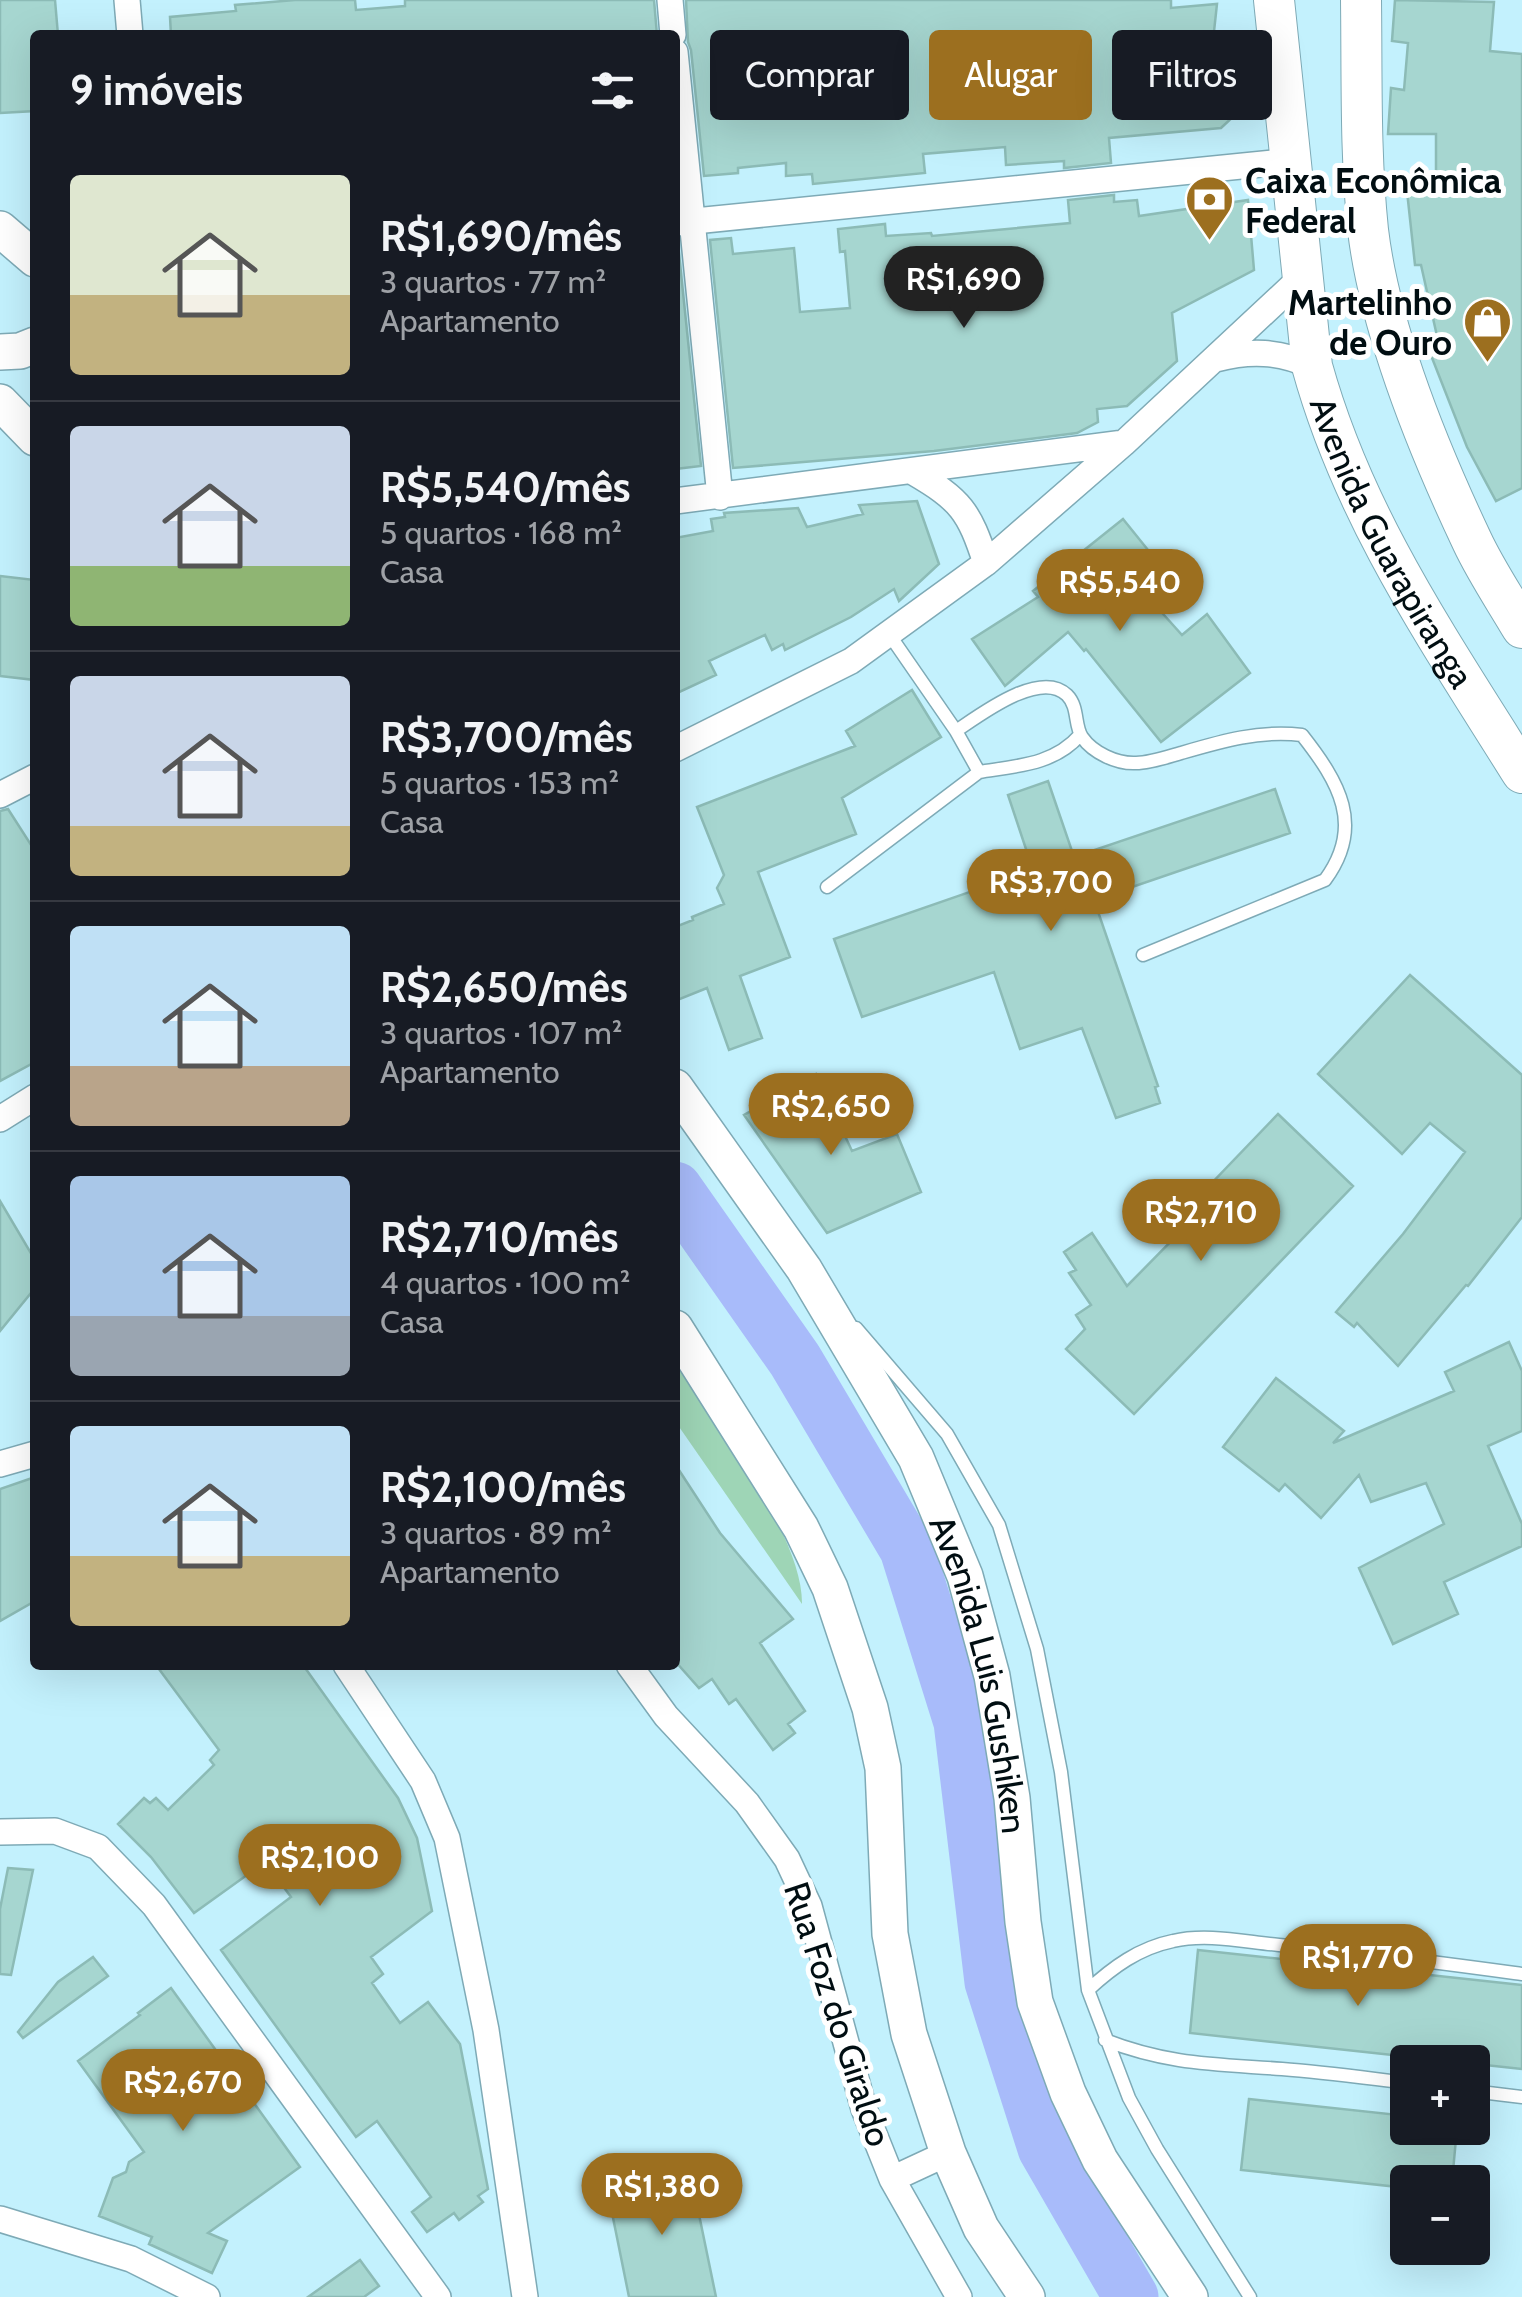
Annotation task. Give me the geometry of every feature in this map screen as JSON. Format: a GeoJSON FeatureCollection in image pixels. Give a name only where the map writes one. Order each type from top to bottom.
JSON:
{"type":"FeatureCollection","features":[{"type":"Feature","properties":{"kind":"main road","name":"Avenida Guarapiranga"},"geometry":{"type":"LineString","coordinates":[[1274,0],[1312,366],[1326,416],[1375,530],[1522,773]]}},
{"type":"Feature","properties":{"kind":"main road","name":"Avenida Guarapiranga"},"geometry":{"type":"LineString","coordinates":[[1362,0],[1362,152],[1368,233],[1386,315],[1415,402],[1473,544],[1522,628]]}},
{"type":"Feature","properties":{"kind":"main road"},"geometry":{"type":"LineString","coordinates":[[0,229],[30,254]]}},
{"type":"Feature","properties":{"kind":"main road"},"geometry":{"type":"LineString","coordinates":[[0,352],[20,352],[30,347]]}},
{"type":"Feature","properties":{"kind":"main road"},"geometry":{"type":"LineString","coordinates":[[0,402],[30,433]]}},
{"type":"Feature","properties":{"kind":"main road","name":"Avenida Luis Gushiken"},"geometry":{"type":"LineString","coordinates":[[680,1094],[804,1269],[916,1458],[965,1576],[992,1676],[1012,1798],[1023,1922],[1036,2002],[1068,2093],[1100,2160],[1190,2297]]}},
{"type":"Feature","properties":{"kind":"main road"},"geometry":{"type":"LineString","coordinates":[[680,1336],[801,1528],[830,1588],[852,1649],[882,1768],[890,1934],[909,2034],[948,2152],[980,2228],[1028,2297]]}},
{"type":"Feature","properties":{"kind":"street"},"geometry":{"type":"LineString","coordinates":[[127,0],[130,30]]}},
{"type":"Feature","properties":{"kind":"street"},"geometry":{"type":"LineString","coordinates":[[670,0],[673,30]]}},
{"type":"Feature","properties":{"kind":"street"},"geometry":{"type":"LineString","coordinates":[[680,158],[683,222],[720,497]]}},
{"type":"Feature","properties":{"kind":"street"},"geometry":{"type":"LineString","coordinates":[[683,222],[1292,162]]}},
{"type":"Feature","properties":{"kind":"street"},"geometry":{"type":"LineString","coordinates":[[680,747],[851,662],[986,563],[1216,360],[1236,336],[1303,276]]}},
{"type":"Feature","properties":{"kind":"street"},"geometry":{"type":"LineString","coordinates":[[1216,360],[1256,352],[1281,354],[1312,366]]}},
{"type":"Feature","properties":{"kind":"street"},"geometry":{"type":"LineString","coordinates":[[680,501],[1124,443]]}},
{"type":"Feature","properties":{"kind":"street"},"geometry":{"type":"LineString","coordinates":[[913,472],[958,503],[973,524],[986,563]]}},
{"type":"Feature","properties":{"kind":"street"},"geometry":{"type":"LineString","coordinates":[[0,795],[30,780]]}},
{"type":"Feature","properties":{"kind":"street"},"geometry":{"type":"LineString","coordinates":[[0,1119],[30,1099]]}},
{"type":"Feature","properties":{"kind":"street"},"geometry":{"type":"LineString","coordinates":[[0,1464],[30,1455]]}},
{"type":"Feature","properties":{"kind":"street"},"geometry":{"type":"LineString","coordinates":[[349,1670],[423,1780],[447,1838],[486,2030],[525,2297]]}},
{"type":"Feature","properties":{"kind":"street","name":"Rua Foz do Giraldo"},"geometry":{"type":"LineString","coordinates":[[633,1670],[666,1716],[747,1803],[787,1858],[809,1906],[864,2109],[892,2178],[959,2297]]}},
{"type":"Feature","properties":{"kind":"street"},"geometry":{"type":"LineString","coordinates":[[0,1832],[55,1831],[98,1847],[154,1905],[438,2297]]}},
{"type":"Feature","properties":{"kind":"street"},"geometry":{"type":"LineString","coordinates":[[892,2178],[948,2152]]}},
{"type":"Feature","properties":{"kind":"street"},"geometry":{"type":"LineString","coordinates":[[0,2219],[131,2259],[208,2297]]}},
{"type":"Feature","properties":{"kind":"lane"},"geometry":{"type":"LineString","coordinates":[[889,634],[956,731],[979,772]]}},
{"type":"Feature","properties":{"kind":"lane"},"geometry":{"type":"LineString","coordinates":[[956,731],[1003,700],[1039,688],[1056,688],[1069,697],[1080,735],[1094,750],[1135,764],[1243,735],[1302,735],[1324,762],[1340,792],[1347,834],[1339,861],[1326,880],[1143,955]]}},
{"type":"Feature","properties":{"kind":"lane"},"geometry":{"type":"LineString","coordinates":[[827,887],[979,772],[1054,756],[1069,748],[1080,735]]}},
{"type":"Feature","properties":{"kind":"lane"},"geometry":{"type":"LineString","coordinates":[[804,1269],[930,1411],[998,1525],[1040,1666],[1061,1772],[1088,1990],[1105,2040],[1156,2149],[1250,2297]]}},
{"type":"Feature","properties":{"kind":"lane"},"geometry":{"type":"LineString","coordinates":[[1088,1990],[1112,1967],[1148,1948],[1176,1940],[1210,1938],[1368,1953],[1522,1974]]}},
{"type":"Feature","properties":{"kind":"lane"},"geometry":{"type":"LineString","coordinates":[[1105,2040],[1144,2055],[1179,2062],[1390,2081]]}},
{"type":"Feature","properties":{"kind":"lane"},"geometry":{"type":"LineString","coordinates":[[1490,2093],[1522,2097]]}},
{"type":"Feature","properties":{"kind":"green space"},"geometry":{"type":"Polygon","coordinates":[[[680,1370],[733,1446],[773,1513],[798,1576],[802,1604],[680,1428],[680,1370]]]}},
{"type":"Feature","properties":{"kind":"building"},"geometry":{"type":"Polygon","coordinates":[[[0,0],[55,0],[58,30],[30,30],[30,111],[0,113],[0,0]]]}},
{"type":"Feature","properties":{"kind":"building"},"geometry":{"type":"Polygon","coordinates":[[[355,0],[356,10],[405,6],[405,0],[654,0],[657,30],[171,30],[170,17],[236,11],[235,5],[355,0]]]}},
{"type":"Feature","properties":{"kind":"building"},"geometry":{"type":"Polygon","coordinates":[[[686,0],[1171,0],[1171,8],[1217,4],[1214,30],[1112,30],[1112,120],[1230,120],[1221,128],[1109,138],[1111,163],[1064,168],[1064,161],[1006,165],[1005,147],[923,154],[925,173],[813,184],[812,174],[786,176],[786,163],[704,176],[686,0]]]}},
{"type":"Feature","properties":{"kind":"building"},"geometry":{"type":"Polygon","coordinates":[[[1395,0],[1494,2],[1490,51],[1522,54],[1522,488],[1496,501],[1467,447],[1425,340],[1437,336],[1421,265],[1415,265],[1406,182],[1436,182],[1436,134],[1388,134],[1391,88],[1404,90],[1408,43],[1392,41],[1395,0]]]}},
{"type":"Feature","properties":{"kind":"building"},"geometry":{"type":"Polygon","coordinates":[[[1114,195],[1114,202],[1137,200],[1139,216],[1248,200],[1254,270],[1172,313],[1177,361],[1127,406],[1097,409],[1098,422],[1077,433],[934,451],[733,468],[710,240],[731,238],[733,254],[794,248],[800,312],[850,308],[845,251],[840,252],[838,229],[885,224],[886,236],[932,236],[1070,223],[1068,200],[1114,195]]]}},
{"type":"Feature","properties":{"kind":"building"},"geometry":{"type":"Polygon","coordinates":[[[680,263],[701,466],[680,468],[680,263]]]}},
{"type":"Feature","properties":{"kind":"building"},"geometry":{"type":"Polygon","coordinates":[[[917,501],[939,564],[899,601],[894,589],[851,617],[785,650],[783,644],[772,650],[765,635],[709,661],[716,675],[680,692],[680,537],[713,531],[711,519],[725,517],[724,513],[798,508],[807,527],[863,514],[859,505],[917,501]]]}},
{"type":"Feature","properties":{"kind":"building"},"geometry":{"type":"Polygon","coordinates":[[[1123,519],[1169,576],[1146,595],[1182,635],[1207,614],[1250,673],[1161,742],[1068,632],[1005,686],[972,639],[1038,597],[1033,591],[1123,519]]]}},
{"type":"Feature","properties":{"kind":"building"},"geometry":{"type":"Polygon","coordinates":[[[0,576],[30,579],[30,679],[0,676],[0,576]]]}},
{"type":"Feature","properties":{"kind":"building"},"geometry":{"type":"Polygon","coordinates":[[[912,690],[941,737],[842,798],[856,834],[758,872],[790,957],[740,976],[762,1038],[729,1050],[707,988],[680,999],[680,925],[724,904],[717,888],[724,875],[697,807],[855,746],[846,731],[912,690]]]}},
{"type":"Feature","properties":{"kind":"building"},"geometry":{"type":"Polygon","coordinates":[[[1048,781],[1074,857],[1275,789],[1290,833],[1094,900],[1158,1086],[1155,1087],[1160,1103],[1116,1118],[1082,1028],[1020,1049],[994,972],[862,1017],[834,939],[1033,870],[1008,795],[1048,781]]]}},
{"type":"Feature","properties":{"kind":"building"},"geometry":{"type":"Polygon","coordinates":[[[8,809],[30,843],[30,1065],[0,1081],[0,811],[8,809]]]}},
{"type":"Feature","properties":{"kind":"building"},"geometry":{"type":"Polygon","coordinates":[[[1410,975],[1522,1075],[1522,1217],[1398,1366],[1357,1323],[1354,1327],[1336,1312],[1403,1234],[1465,1152],[1430,1123],[1402,1154],[1318,1074],[1410,975]]]}},
{"type":"Feature","properties":{"kind":"building"},"geometry":{"type":"Polygon","coordinates":[[[816,1074],[852,1151],[897,1134],[921,1192],[827,1233],[744,1115],[816,1074]]]}},
{"type":"Feature","properties":{"kind":"building"},"geometry":{"type":"Polygon","coordinates":[[[1278,1114],[1353,1186],[1134,1414],[1066,1349],[1085,1329],[1076,1315],[1091,1305],[1069,1273],[1076,1270],[1064,1252],[1092,1233],[1127,1286],[1192,1220],[1184,1212],[1278,1114]]]}},
{"type":"Feature","properties":{"kind":"building"},"geometry":{"type":"Polygon","coordinates":[[[0,1201],[30,1252],[30,1294],[0,1331],[0,1201]]]}},
{"type":"Feature","properties":{"kind":"building"},"geometry":{"type":"Polygon","coordinates":[[[1509,1342],[1522,1371],[1522,1431],[1488,1446],[1522,1524],[1522,1546],[1444,1582],[1458,1614],[1393,1644],[1359,1568],[1444,1524],[1426,1483],[1371,1502],[1359,1475],[1321,1518],[1285,1484],[1279,1491],[1223,1447],[1276,1378],[1344,1431],[1333,1443],[1454,1391],[1445,1372],[1509,1342]]]}},
{"type":"Feature","properties":{"kind":"building"},"geometry":{"type":"Polygon","coordinates":[[[680,1472],[720,1533],[793,1619],[760,1643],[805,1711],[788,1724],[795,1733],[773,1750],[736,1699],[729,1704],[712,1679],[699,1688],[680,1667],[680,1472]]]}},
{"type":"Feature","properties":{"kind":"building"},"geometry":{"type":"Polygon","coordinates":[[[30,1479],[30,1604],[0,1621],[0,1489],[30,1479]]]}},
{"type":"Feature","properties":{"kind":"building"},"geometry":{"type":"Polygon","coordinates":[[[160,1670],[307,1670],[398,1798],[417,1838],[432,1911],[371,1957],[383,1974],[372,1983],[400,2023],[428,2002],[460,2044],[488,2189],[478,2196],[483,2202],[459,2220],[454,2213],[427,2232],[412,2212],[431,2197],[377,2121],[356,2137],[221,1950],[291,1897],[265,1862],[194,1913],[151,1857],[118,1824],[144,1798],[150,1803],[156,1798],[168,1810],[214,1765],[210,1760],[219,1750],[160,1670]]]}},
{"type":"Feature","properties":{"kind":"building"},"geometry":{"type":"Polygon","coordinates":[[[8,1868],[33,1870],[11,1975],[0,1974],[0,1909],[8,1868]]]}},
{"type":"Feature","properties":{"kind":"building"},"geometry":{"type":"Polygon","coordinates":[[[1198,1950],[1522,1985],[1522,2069],[1490,2066],[1490,2045],[1390,2045],[1390,2055],[1190,2033],[1198,1950]]]}},
{"type":"Feature","properties":{"kind":"building"},"geometry":{"type":"Polygon","coordinates":[[[93,1957],[108,1976],[23,2038],[18,2032],[58,1982],[93,1957]]]}},
{"type":"Feature","properties":{"kind":"building"},"geometry":{"type":"Polygon","coordinates":[[[171,1988],[300,2167],[208,2233],[227,2241],[212,2273],[149,2244],[152,2237],[99,2216],[113,2178],[126,2172],[129,2162],[144,2152],[78,2061],[171,1988]]]}},
{"type":"Feature","properties":{"kind":"building"},"geometry":{"type":"Polygon","coordinates":[[[1249,2099],[1390,2114],[1390,2145],[1455,2145],[1454,2165],[1390,2165],[1390,2186],[1241,2170],[1249,2099]]]}},
{"type":"Feature","properties":{"kind":"building"},"geometry":{"type":"Polygon","coordinates":[[[690,2171],[716,2297],[629,2297],[607,2188],[690,2171]]]}},
{"type":"Feature","properties":{"kind":"building"},"geometry":{"type":"Polygon","coordinates":[[[360,2260],[379,2286],[364,2297],[308,2297],[360,2260]]]}},
{"type":"Feature","properties":{"kind":"waterway"},"geometry":{"type":"LineString","coordinates":[[680,1196],[795,1360],[907,1549],[961,1722],[992,1982],[1045,2148],[1131,2297]]}},
{"type":"Feature","properties":{"kind":"place","name":"Caixa Econômica Federal"},"geometry":{"type":"Point","coordinates":[1210,242]}},
{"type":"Feature","properties":{"kind":"place","name":"Martelinho de Ouro"},"geometry":{"type":"Point","coordinates":[1487,364]}}]}
